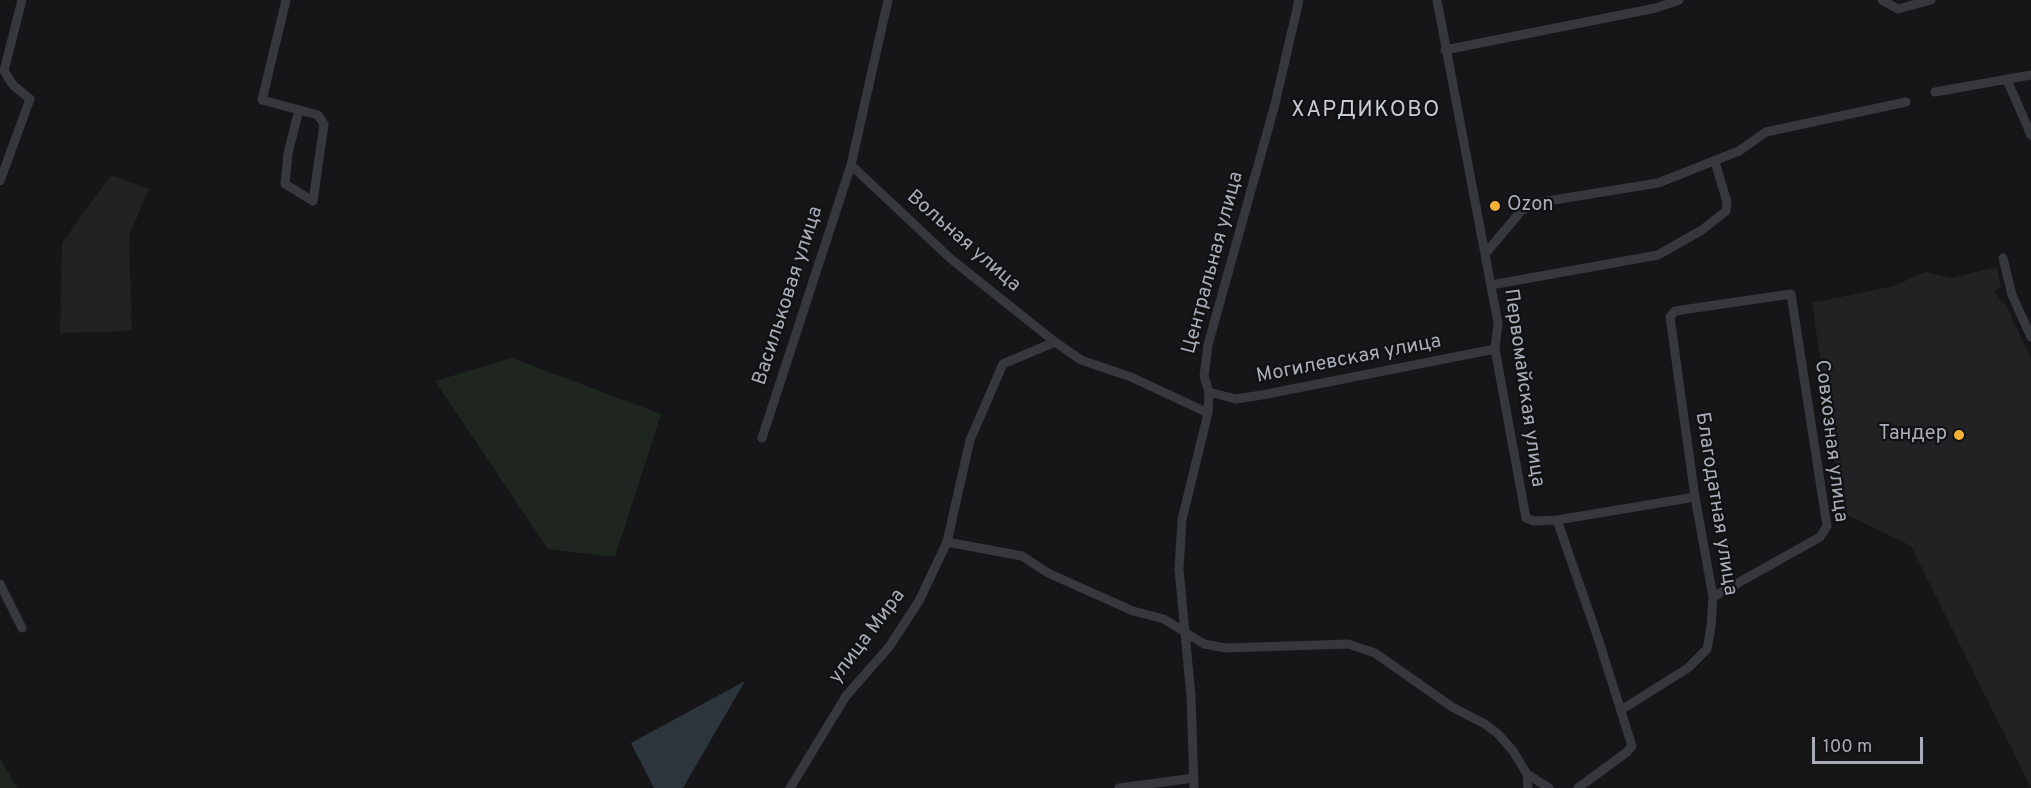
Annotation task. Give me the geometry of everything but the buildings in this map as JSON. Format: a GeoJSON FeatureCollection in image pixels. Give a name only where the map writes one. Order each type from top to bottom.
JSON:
{"type":"FeatureCollection","features":[{"type":"Feature","properties":{"kind":"street"},"geometry":{"type":"LineString","coordinates":[[0,181],[30,99],[2,72],[22,0]]}},
{"type":"Feature","properties":{"kind":"street"},"geometry":{"type":"LineString","coordinates":[[286,0],[262,100],[318,115],[324,124],[313,201],[285,184],[288,153],[299,110]]}},
{"type":"Feature","properties":{"kind":"street","name":"Васильковая улица"},"geometry":{"type":"LineString","coordinates":[[762,438],[851,165],[888,0]]}},
{"type":"Feature","properties":{"kind":"street","name":"Центральная улица"},"geometry":{"type":"LineString","coordinates":[[1194,783],[1191,696],[1179,569],[1182,520],[1208,413],[1209,392],[1204,376],[1208,345],[1275,104],[1299,0]]}},
{"type":"Feature","properties":{"kind":"street","name":"Первомайская улица"},"geometry":{"type":"LineString","coordinates":[[1437,0],[1498,323],[1495,349],[1522,511],[1526,518],[1534,521],[1557,520],[1695,497]]}},
{"type":"Feature","properties":{"kind":"street"},"geometry":{"type":"LineString","coordinates":[[1445,50],[1656,8],[1679,0]]}},
{"type":"Feature","properties":{"kind":"street"},"geometry":{"type":"LineString","coordinates":[[1882,0],[1898,9],[1931,0]]}},
{"type":"Feature","properties":{"kind":"street"},"geometry":{"type":"LineString","coordinates":[[1935,92],[2031,75]]}},
{"type":"Feature","properties":{"kind":"street"},"geometry":{"type":"LineString","coordinates":[[2007,80],[2031,135]]}},
{"type":"Feature","properties":{"kind":"street"},"geometry":{"type":"LineString","coordinates":[[1485,254],[1521,212],[1534,203],[1630,189],[1674,178],[1739,151],[1766,132],[1906,102]]}},
{"type":"Feature","properties":{"kind":"street"},"geometry":{"type":"LineString","coordinates":[[1491,285],[1658,255],[1702,230],[1726,211],[1727,202],[1715,162]]}},
{"type":"Feature","properties":{"kind":"street","name":"Вольная улица"},"geometry":{"type":"LineString","coordinates":[[851,165],[951,259],[1055,342],[1081,360],[1131,377],[1208,413]]}},
{"type":"Feature","properties":{"kind":"street"},"geometry":{"type":"LineString","coordinates":[[2003,258],[2012,295],[2031,337]]}},
{"type":"Feature","properties":{"kind":"street","name":"Совхозная улица"},"geometry":{"type":"LineString","coordinates":[[1713,597],[1820,537],[1827,526],[1793,298],[1791,294],[1786,294],[1724,304]]}},
{"type":"Feature","properties":{"kind":"street","name":"Благодатная улица"},"geometry":{"type":"LineString","coordinates":[[1621,710],[1688,668],[1707,648],[1713,597],[1695,497],[1670,317],[1676,311],[1724,304]]}},
{"type":"Feature","properties":{"kind":"street","name":"улица Мира"},"geometry":{"type":"LineString","coordinates":[[790,788],[846,696],[889,647],[919,601],[947,542],[970,440],[1003,364],[1055,342]]}},
{"type":"Feature","properties":{"kind":"street","name":"Могилевская улица"},"geometry":{"type":"LineString","coordinates":[[1209,392],[1236,399],[1495,349]]}},
{"type":"Feature","properties":{"kind":"street"},"geometry":{"type":"LineString","coordinates":[[1557,520],[1632,746],[1578,788]]}},
{"type":"Feature","properties":{"kind":"street"},"geometry":{"type":"LineString","coordinates":[[947,542],[1022,556],[1048,573],[1133,611],[1164,619],[1204,644],[1226,648],[1348,644],[1375,653],[1452,707],[1485,724],[1498,734],[1513,751],[1527,774],[1549,788]]}},
{"type":"Feature","properties":{"kind":"street"},"geometry":{"type":"LineString","coordinates":[[0,584],[22,628]]}},
{"type":"Feature","properties":{"kind":"street"},"geometry":{"type":"LineString","coordinates":[[1527,774],[1528,788]]}},
{"type":"Feature","properties":{"kind":"street"},"geometry":{"type":"LineString","coordinates":[[1119,788],[1194,783]]}},
{"type":"Feature","properties":{"kind":"shaded area"},"geometry":{"type":"Polygon","coordinates":[[[111,175],[149,189],[129,236],[132,331],[60,333],[62,243],[111,175]]]}},
{"type":"Feature","properties":{"kind":"shaded area"},"geometry":{"type":"Polygon","coordinates":[[[1997,267],[2001,287],[1995,290],[2002,304],[2005,303],[2031,359],[2031,788],[1911,546],[1843,513],[1812,303],[1893,286],[1926,272],[1951,278],[1997,267]]]}},
{"type":"Feature","properties":{"kind":"shaded area"},"geometry":{"type":"Polygon","coordinates":[[[512,358],[661,414],[615,557],[548,549],[435,381],[512,358]]]}},
{"type":"Feature","properties":{"kind":"shaded area"},"geometry":{"type":"Polygon","coordinates":[[[745,681],[683,788],[654,788],[631,743],[745,681]]]}},
{"type":"Feature","properties":{"kind":"shaded area"},"geometry":{"type":"Polygon","coordinates":[[[0,758],[17,788],[0,788],[0,758]]]}},
{"type":"Feature","properties":{"kind":"place","name":"Ozon"},"geometry":{"type":"Point","coordinates":[1495,206]}},
{"type":"Feature","properties":{"kind":"place","name":"Тандер"},"geometry":{"type":"Point","coordinates":[1959,435]}},
{"type":"Feature","properties":{"kind":"district","name":"ХАРДИКОВО"},"geometry":{"type":"Point","coordinates":[1366,112]}}]}
